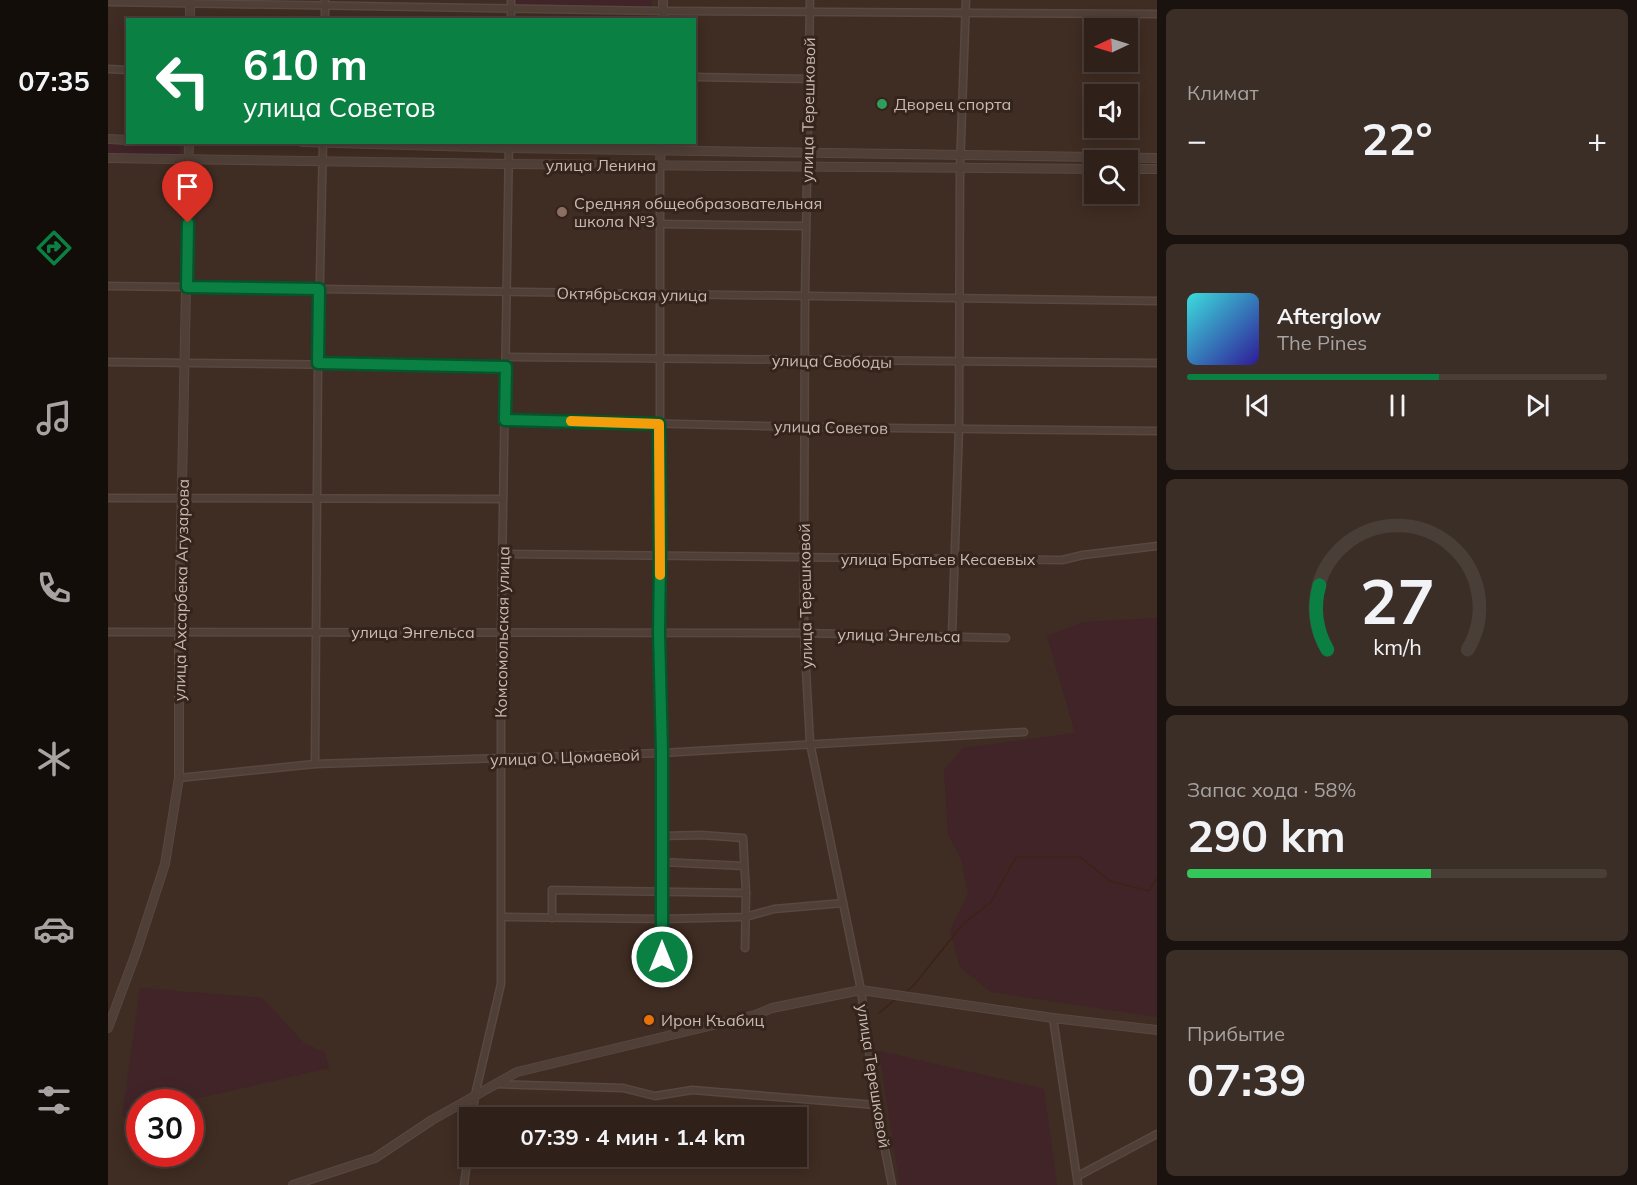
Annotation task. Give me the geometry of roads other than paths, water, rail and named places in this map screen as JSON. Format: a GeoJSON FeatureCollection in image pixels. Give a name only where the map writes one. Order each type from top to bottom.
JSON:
{"type":"FeatureCollection","features":[{"type":"Feature","properties":{"kind":"street"},"geometry":{"type":"LineString","coordinates":[[511,0],[511,18]]}},
{"type":"Feature","properties":{"kind":"street"},"geometry":{"type":"LineString","coordinates":[[663,0],[663,16]]}},
{"type":"Feature","properties":{"kind":"street","name":"улица Терешковой"},"geometry":{"type":"LineString","coordinates":[[810,0],[804,360],[804,633],[810,743],[861,990],[876,1105],[892,1185]]}},
{"type":"Feature","properties":{"kind":"street"},"geometry":{"type":"LineString","coordinates":[[952,635],[959,428],[960,168],[966,0]]}},
{"type":"Feature","properties":{"kind":"street"},"geometry":{"type":"LineString","coordinates":[[108,2],[325,2],[663,16],[810,11],[1157,14]]}},
{"type":"Feature","properties":{"kind":"street"},"geometry":{"type":"LineString","coordinates":[[190,2],[190,18]]}},
{"type":"Feature","properties":{"kind":"street"},"geometry":{"type":"LineString","coordinates":[[325,2],[325,18]]}},
{"type":"Feature","properties":{"kind":"street"},"geometry":{"type":"LineString","coordinates":[[108,69],[126,70]]}},
{"type":"Feature","properties":{"kind":"street"},"geometry":{"type":"LineString","coordinates":[[696,77],[808,79]]}},
{"type":"Feature","properties":{"kind":"street"},"geometry":{"type":"LineString","coordinates":[[108,139],[126,140]]}},
{"type":"Feature","properties":{"kind":"street","name":"улица Ахсарбека Агузарова"},"geometry":{"type":"LineString","coordinates":[[108,1028],[136,953],[165,864],[178,778],[189,144]]}},
{"type":"Feature","properties":{"kind":"street"},"geometry":{"type":"LineString","coordinates":[[315,764],[318,363],[323,144]]}},
{"type":"Feature","properties":{"kind":"street","name":"улица Ленина"},"geometry":{"type":"LineString","coordinates":[[385,144],[661,146],[808,153],[1157,158]]}},
{"type":"Feature","properties":{"kind":"street","name":"Комсомольская улица"},"geometry":{"type":"LineString","coordinates":[[473,1107],[501,984],[501,633],[509,146]]}},
{"type":"Feature","properties":{"kind":"street"},"geometry":{"type":"LineString","coordinates":[[661,146],[659,633],[662,753],[662,957]]}},
{"type":"Feature","properties":{"kind":"street","name":"улица Ленина"},"geometry":{"type":"LineString","coordinates":[[108,158],[1084,169]]}},
{"type":"Feature","properties":{"kind":"street"},"geometry":{"type":"LineString","coordinates":[[1138,169],[1157,169]]}},
{"type":"Feature","properties":{"kind":"street"},"geometry":{"type":"LineString","coordinates":[[660,224],[806,226]]}},
{"type":"Feature","properties":{"kind":"street","name":"Октябрьская улица"},"geometry":{"type":"LineString","coordinates":[[108,286],[1157,301]]}},
{"type":"Feature","properties":{"kind":"street","name":"улица Свободы"},"geometry":{"type":"LineString","coordinates":[[506,357],[1157,363]]}},
{"type":"Feature","properties":{"kind":"street"},"geometry":{"type":"LineString","coordinates":[[108,363],[318,363],[506,367]]}},
{"type":"Feature","properties":{"kind":"street","name":"улица Советов"},"geometry":{"type":"LineString","coordinates":[[505,420],[804,427],[1157,431]]}},
{"type":"Feature","properties":{"kind":"street"},"geometry":{"type":"LineString","coordinates":[[108,498],[503,499]]}},
{"type":"Feature","properties":{"kind":"street","name":"улица Братьев Кесаевых"},"geometry":{"type":"LineString","coordinates":[[502,554],[1062,560],[1083,555],[1157,546]]}},
{"type":"Feature","properties":{"kind":"street","name":"улица Энгельса"},"geometry":{"type":"LineString","coordinates":[[108,632],[804,633],[1006,638]]}},
{"type":"Feature","properties":{"kind":"street","name":"улица О. Цомаевой"},"geometry":{"type":"LineString","coordinates":[[178,778],[315,764],[662,753],[1024,732]]}},
{"type":"Feature","properties":{"kind":"street"},"geometry":{"type":"LineString","coordinates":[[662,836],[701,835],[743,838],[746,893],[745,948]]}},
{"type":"Feature","properties":{"kind":"street"},"geometry":{"type":"LineString","coordinates":[[662,862],[744,866]]}},
{"type":"Feature","properties":{"kind":"street"},"geometry":{"type":"LineString","coordinates":[[552,918],[552,890],[746,893]]}},
{"type":"Feature","properties":{"kind":"street"},"geometry":{"type":"LineString","coordinates":[[502,917],[662,919],[745,917],[774,909],[843,903]]}},
{"type":"Feature","properties":{"kind":"street"},"geometry":{"type":"LineString","coordinates":[[293,1185],[375,1158],[475,1095],[517,1072],[755,1015],[772,1008],[861,990],[1053,1018],[1157,1030]]}},
{"type":"Feature","properties":{"kind":"street"},"geometry":{"type":"LineString","coordinates":[[1053,1018],[1078,1185]]}},
{"type":"Feature","properties":{"kind":"street"},"geometry":{"type":"LineString","coordinates":[[495,1084],[623,1088],[656,1096],[692,1090],[876,1105]]}},
{"type":"Feature","properties":{"kind":"street"},"geometry":{"type":"LineString","coordinates":[[1078,1176],[1157,1134]]}},
{"type":"Feature","properties":{"kind":"street"},"geometry":{"type":"LineString","coordinates":[[464,1185],[466,1167]]}},
{"type":"Feature","properties":{"kind":"waterway"},"geometry":{"type":"LineString","coordinates":[[903,994],[914,985],[963,924],[991,902],[1016,857],[1080,857],[1110,881],[1149,891],[1157,877]]}},
{"type":"Feature","properties":{"kind":"waterway"},"geometry":{"type":"LineString","coordinates":[[879,1013],[897,998]]}},
{"type":"Feature","properties":{"kind":"place","name":"Дворец спорта"},"geometry":{"type":"Point","coordinates":[882,104]}},
{"type":"Feature","properties":{"kind":"place","name":"Средняя общеобразовательная школа №3"},"geometry":{"type":"Point","coordinates":[562,212]}},
{"type":"Feature","properties":{"kind":"place","name":"Ирон Къабиц"},"geometry":{"type":"Point","coordinates":[649,1020]}}]}
